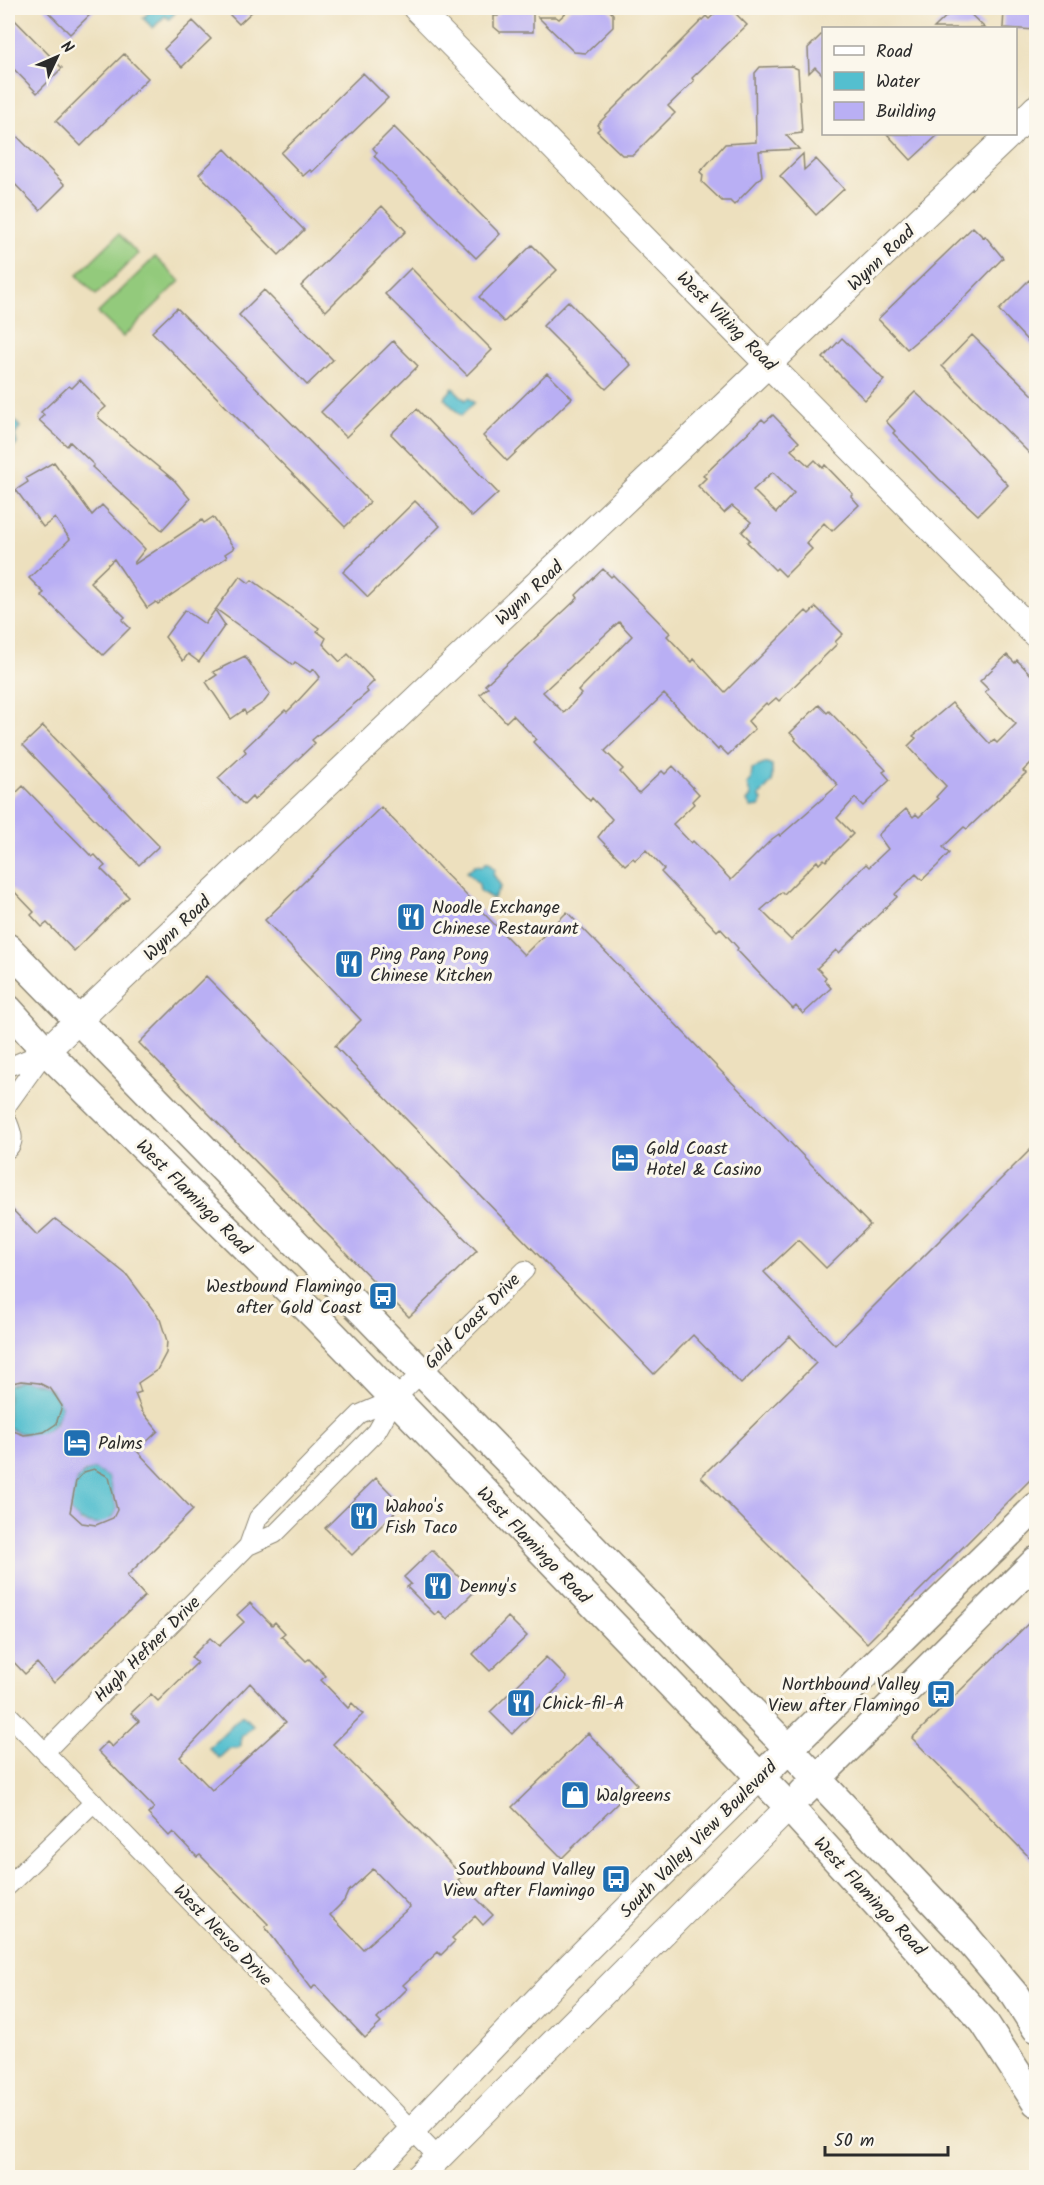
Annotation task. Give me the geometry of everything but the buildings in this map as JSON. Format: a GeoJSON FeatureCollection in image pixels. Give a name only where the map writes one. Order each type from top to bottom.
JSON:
{"type":"FeatureCollection","features":[{"type":"Feature","properties":{"kind":"main road","name":"West Flamingo Road"},"geometry":{"type":"LineString","coordinates":[[8,948],[789,1749],[978,1950],[1036,2028]]}},
{"type":"Feature","properties":{"kind":"main road","name":"West Flamingo Road"},"geometry":{"type":"LineString","coordinates":[[8,1009],[46,1051],[318,1319],[789,1807],[978,2015],[1036,2102]]}},
{"type":"Feature","properties":{"kind":"main road","name":"South Valley View Boulevard"},"geometry":{"type":"LineString","coordinates":[[759,1778],[1036,1507]]}},
{"type":"Feature","properties":{"kind":"main road"},"geometry":{"type":"LineString","coordinates":[[789,1807],[1036,1561]]}},
{"type":"Feature","properties":{"kind":"street","name":"West Viking Road"},"geometry":{"type":"LineString","coordinates":[[416,8],[771,364],[1036,635]]}},
{"type":"Feature","properties":{"kind":"street"},"geometry":{"type":"LineString","coordinates":[[1017,127],[1036,108]]}},
{"type":"Feature","properties":{"kind":"street","name":"Wynn Road"},"geometry":{"type":"LineString","coordinates":[[46,1051],[771,364],[1009,135]]}},
{"type":"Feature","properties":{"kind":"street"},"geometry":{"type":"LineString","coordinates":[[8,1067],[46,1051]]}},
{"type":"Feature","properties":{"kind":"street"},"geometry":{"type":"LineString","coordinates":[[8,1104],[46,1051]]}},
{"type":"Feature","properties":{"kind":"street"},"geometry":{"type":"LineString","coordinates":[[8,1122],[13,1136],[12,1144],[8,1149]]}},
{"type":"Feature","properties":{"kind":"street","name":"Gold Coast Drive"},"geometry":{"type":"LineString","coordinates":[[420,1373],[525,1270]]}},
{"type":"Feature","properties":{"kind":"street","name":"Hugh Hefner Drive"},"geometry":{"type":"LineString","coordinates":[[45,1752],[248,1546],[275,1534],[299,1510],[377,1431],[394,1399],[420,1373]]}},
{"type":"Feature","properties":{"kind":"street","name":"West Nevso Drive"},"geometry":{"type":"LineString","coordinates":[[8,1714],[438,2157]]}},
{"type":"Feature","properties":{"kind":"street","name":"South Valley View Boulevard"},"geometry":{"type":"LineString","coordinates":[[366,2178],[571,1965],[759,1778]]}},
{"type":"Feature","properties":{"kind":"street"},"geometry":{"type":"LineString","coordinates":[[8,1886],[94,1802]]}},
{"type":"Feature","properties":{"kind":"street"},"geometry":{"type":"LineString","coordinates":[[418,2178],[789,1807]]}},
{"type":"Feature","properties":{"kind":"green space"},"geometry":{"type":"Polygon","coordinates":[[[119,234],[138,254],[96,295],[77,275],[119,234]]]}},
{"type":"Feature","properties":{"kind":"green space"},"geometry":{"type":"Polygon","coordinates":[[[155,257],[180,281],[123,337],[98,313],[155,257]]]}},
{"type":"Feature","properties":{"kind":"water"},"geometry":{"type":"Polygon","coordinates":[[[153,8],[170,8],[175,13],[169,19],[165,16],[153,28],[143,18],[153,8]]]}},
{"type":"Feature","properties":{"kind":"water"},"geometry":{"type":"Polygon","coordinates":[[[453,388],[465,400],[468,398],[474,403],[461,416],[444,398],[453,388]]]}},
{"type":"Feature","properties":{"kind":"water"},"geometry":{"type":"Polygon","coordinates":[[[14,420],[20,427],[15,435],[17,444],[10,450],[8,457],[8,422],[14,420]]]}},
{"type":"Feature","properties":{"kind":"water"},"geometry":{"type":"Polygon","coordinates":[[[767,763],[772,765],[772,782],[759,796],[762,800],[760,807],[751,808],[747,801],[751,796],[747,785],[751,780],[752,769],[767,763]]]}},
{"type":"Feature","properties":{"kind":"water"},"geometry":{"type":"Polygon","coordinates":[[[487,862],[495,870],[493,874],[501,886],[493,899],[480,891],[479,884],[467,872],[475,865],[482,866],[487,862]]]}},
{"type":"Feature","properties":{"kind":"water"},"geometry":{"type":"Polygon","coordinates":[[[21,1381],[46,1387],[62,1406],[54,1424],[41,1433],[25,1434],[8,1427],[8,1386],[21,1381]]]}},
{"type":"Feature","properties":{"kind":"water"},"geometry":{"type":"Polygon","coordinates":[[[94,1469],[109,1477],[117,1510],[113,1517],[101,1524],[81,1521],[70,1512],[77,1480],[94,1469]]]}},
{"type":"Feature","properties":{"kind":"water"},"geometry":{"type":"Polygon","coordinates":[[[242,1715],[253,1726],[241,1737],[241,1745],[238,1748],[230,1748],[219,1758],[209,1748],[242,1715]]]}},
{"type":"Feature","properties":{"kind":"place","name":"Noodle Exchange Chinese Restaurant"},"geometry":{"type":"Point","coordinates":[411,917]}},
{"type":"Feature","properties":{"kind":"place","name":"Ping Pang Pong Chinese Kitchen"},"geometry":{"type":"Point","coordinates":[349,964]}},
{"type":"Feature","properties":{"kind":"place","name":"Gold Coast Hotel & Casino"},"geometry":{"type":"Point","coordinates":[625,1158]}},
{"type":"Feature","properties":{"kind":"place","name":"Westbound Flamingo after Gold Coast"},"geometry":{"type":"Point","coordinates":[383,1296]}},
{"type":"Feature","properties":{"kind":"place","name":"Palms"},"geometry":{"type":"Point","coordinates":[77,1443]}},
{"type":"Feature","properties":{"kind":"place","name":"Wahoo's Fish Taco"},"geometry":{"type":"Point","coordinates":[364,1516]}},
{"type":"Feature","properties":{"kind":"place","name":"Denny's"},"geometry":{"type":"Point","coordinates":[438,1586]}},
{"type":"Feature","properties":{"kind":"place","name":"Northbound Valley View after Flamingo"},"geometry":{"type":"Point","coordinates":[941,1694]}},
{"type":"Feature","properties":{"kind":"place","name":"Chick-fil-A"},"geometry":{"type":"Point","coordinates":[521,1703]}},
{"type":"Feature","properties":{"kind":"place","name":"Walgreens"},"geometry":{"type":"Point","coordinates":[575,1795]}},
{"type":"Feature","properties":{"kind":"place","name":"Southbound Valley View after Flamingo"},"geometry":{"type":"Point","coordinates":[616,1879]}}]}
